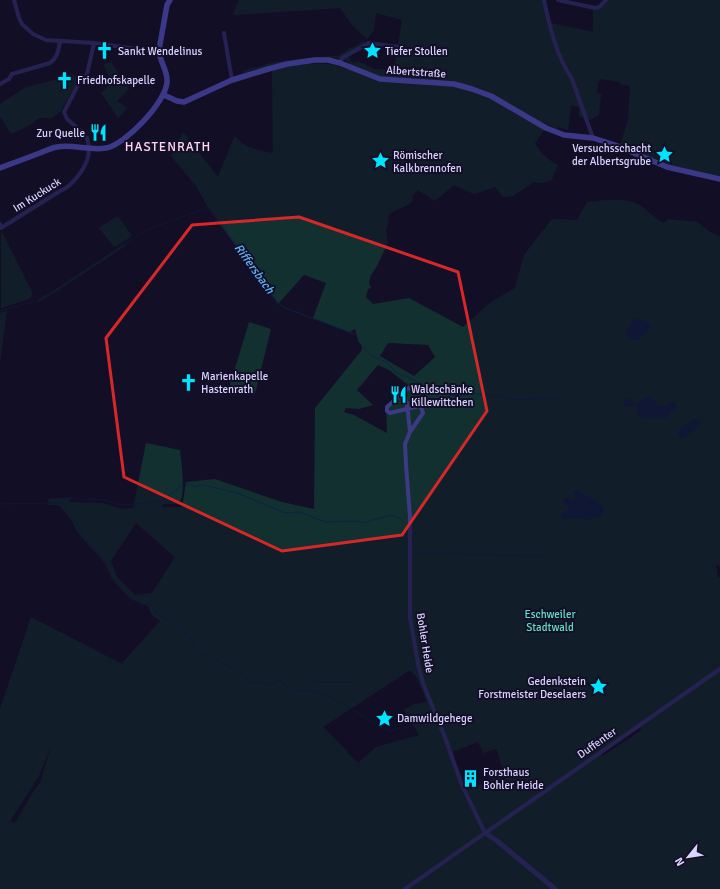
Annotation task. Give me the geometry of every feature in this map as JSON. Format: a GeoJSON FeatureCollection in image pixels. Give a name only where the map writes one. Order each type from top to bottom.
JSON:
{"type":"FeatureCollection","features":[{"type":"Feature","properties":{"kind":"main road"},"geometry":{"type":"LineString","coordinates":[[0,168],[56,147],[70,146],[107,148],[115,145],[144,121],[164,95],[167,85],[167,74],[160,57],[159,50],[167,5],[170,0]]}},
{"type":"Feature","properties":{"kind":"main road","name":"Albertstraße"},"geometry":{"type":"LineString","coordinates":[[164,95],[184,102],[232,80],[287,64],[315,60],[328,60],[340,63],[380,79],[454,84],[472,89],[491,96],[546,128],[564,134],[594,138],[615,145],[667,167],[720,179]]}},
{"type":"Feature","properties":{"kind":"street"},"geometry":{"type":"LineString","coordinates":[[14,0],[20,20],[27,29],[39,38],[60,42],[94,43],[137,49],[159,50]]}},
{"type":"Feature","properties":{"kind":"street"},"geometry":{"type":"LineString","coordinates":[[544,0],[556,46],[566,71],[572,79],[594,138]]}},
{"type":"Feature","properties":{"kind":"street"},"geometry":{"type":"LineString","coordinates":[[558,0],[595,8],[599,7],[606,0]]}},
{"type":"Feature","properties":{"kind":"street"},"geometry":{"type":"LineString","coordinates":[[224,33],[232,80]]}},
{"type":"Feature","properties":{"kind":"street"},"geometry":{"type":"LineString","coordinates":[[0,84],[9,79],[12,74],[50,63],[55,59],[58,53],[60,42]]}},
{"type":"Feature","properties":{"kind":"street"},"geometry":{"type":"LineString","coordinates":[[89,148],[87,138],[67,119],[64,112],[78,85],[87,74],[94,43]]}},
{"type":"Feature","properties":{"kind":"street"},"geometry":{"type":"LineString","coordinates":[[340,63],[342,58],[369,43],[398,47]]}},
{"type":"Feature","properties":{"kind":"street","name":"Im Kuckuck"},"geometry":{"type":"LineString","coordinates":[[0,224],[1,228],[60,191],[66,189],[77,178],[81,171],[88,155],[89,148]]}},
{"type":"Feature","properties":{"kind":"street"},"geometry":{"type":"LineString","coordinates":[[410,432],[422,416],[423,410],[418,406],[393,413],[387,411],[387,407],[403,391],[410,388],[419,389]]}},
{"type":"Feature","properties":{"kind":"street"},"geometry":{"type":"LineString","coordinates":[[403,391],[408,408],[410,432]]}},
{"type":"Feature","properties":{"kind":"street","name":"Bohler Heide"},"geometry":{"type":"LineString","coordinates":[[410,432],[405,444],[410,517],[410,617],[418,664],[423,683],[446,740],[460,783],[485,833]]}},
{"type":"Feature","properties":{"kind":"street","name":"Duffenter"},"geometry":{"type":"LineString","coordinates":[[405,889],[720,669]]}},
{"type":"Feature","properties":{"kind":"street"},"geometry":{"type":"LineString","coordinates":[[485,833],[496,840],[555,889]]}},
{"type":"Feature","properties":{"kind":"highlighted area"},"geometry":{"type":"Polygon","coordinates":[[[299,217],[458,272],[487,411],[402,535],[282,551],[124,477],[106,338],[192,225],[299,217]]]}},
{"type":"Feature","properties":{"kind":"green space","name":"Eschweiler Stadtwald"},"geometry":{"type":"Polygon","coordinates":[[[239,0],[544,0],[551,23],[593,32],[593,9],[607,0],[720,0],[720,176],[668,164],[620,145],[628,120],[630,86],[622,85],[619,82],[601,79],[598,83],[597,93],[601,94],[599,115],[590,120],[579,116],[579,107],[571,105],[568,130],[558,127],[557,129],[542,122],[545,129],[535,143],[545,156],[558,165],[551,181],[541,183],[534,182],[513,196],[503,197],[495,187],[474,194],[454,185],[435,201],[418,190],[413,195],[412,202],[389,214],[386,230],[388,243],[371,275],[369,283],[371,288],[368,289],[366,297],[373,304],[409,298],[463,327],[491,302],[515,288],[524,255],[552,219],[577,220],[587,202],[615,200],[629,201],[641,206],[664,223],[668,219],[697,222],[710,232],[720,236],[720,566],[716,564],[718,577],[720,577],[720,889],[0,889],[0,709],[31,617],[122,664],[160,621],[151,614],[148,606],[129,598],[112,579],[104,562],[78,533],[70,518],[59,505],[49,505],[48,499],[73,497],[68,502],[102,503],[122,509],[133,508],[146,443],[180,450],[183,478],[181,500],[176,504],[162,504],[162,507],[182,507],[186,482],[215,479],[282,502],[314,509],[315,408],[361,351],[362,347],[355,329],[350,332],[313,318],[326,283],[304,275],[278,304],[209,209],[196,186],[171,156],[183,132],[218,177],[234,137],[236,137],[243,144],[273,153],[272,71],[234,83],[234,81],[276,69],[306,64],[334,65],[348,69],[350,63],[343,59],[354,52],[349,57],[351,61],[355,63],[358,61],[374,69],[394,70],[402,20],[376,13],[374,30],[367,39],[353,26],[340,8],[233,14],[239,0]],[[388,343],[380,356],[414,376],[435,357],[428,345],[388,343]],[[378,365],[357,390],[373,405],[359,409],[346,408],[344,412],[354,415],[387,433],[386,407],[408,385],[389,370],[378,365]],[[645,397],[636,405],[630,399],[638,408],[637,414],[646,417],[655,416],[674,410],[675,402],[667,405],[657,405],[650,397],[645,397]],[[136,523],[111,561],[117,577],[135,595],[152,593],[175,557],[136,523]],[[410,670],[323,727],[358,763],[376,747],[419,735],[404,710],[414,704],[427,702],[417,678],[410,670]],[[638,725],[601,752],[603,756],[642,730],[638,725]],[[478,742],[452,752],[466,790],[490,781],[503,771],[497,749],[483,753],[478,742]],[[52,744],[39,776],[10,821],[15,823],[40,783],[52,744]]]}},
{"type":"Feature","properties":{"kind":"green space"},"geometry":{"type":"Polygon","coordinates":[[[365,41],[363,45],[340,59],[314,58],[275,64],[243,73],[243,71],[275,62],[314,57],[338,56],[365,41]]]}},
{"type":"Feature","properties":{"kind":"green space"},"geometry":{"type":"Polygon","coordinates":[[[111,62],[129,89],[117,101],[127,108],[118,118],[101,93],[112,83],[103,64],[111,62]]]}},
{"type":"Feature","properties":{"kind":"green space"},"geometry":{"type":"Polygon","coordinates":[[[72,74],[79,79],[60,112],[52,118],[39,118],[30,125],[11,134],[0,116],[0,104],[26,87],[72,74]]]}},
{"type":"Feature","properties":{"kind":"green space"},"geometry":{"type":"Polygon","coordinates":[[[118,216],[132,236],[115,247],[99,228],[118,216]]]}},
{"type":"Feature","properties":{"kind":"green space"},"geometry":{"type":"Polygon","coordinates":[[[1,230],[32,292],[32,296],[29,299],[1,308],[1,230]]]}},
{"type":"Feature","properties":{"kind":"green space"},"geometry":{"type":"Polygon","coordinates":[[[124,244],[125,246],[38,302],[38,299],[53,291],[124,244]]]}},
{"type":"Feature","properties":{"kind":"green space"},"geometry":{"type":"Polygon","coordinates":[[[7,311],[0,363],[0,313],[7,311]]]}},
{"type":"Feature","properties":{"kind":"green space"},"geometry":{"type":"Polygon","coordinates":[[[249,322],[271,329],[255,394],[229,388],[249,322]]]}},
{"type":"Feature","properties":{"kind":"water"},"geometry":{"type":"Polygon","coordinates":[[[636,318],[652,325],[638,340],[632,340],[626,335],[627,330],[636,318]]]}},
{"type":"Feature","properties":{"kind":"water"},"geometry":{"type":"Polygon","coordinates":[[[645,397],[650,397],[657,405],[667,405],[675,402],[677,408],[670,411],[668,417],[656,418],[637,413],[638,408],[635,405],[630,407],[624,406],[625,399],[630,399],[636,405],[645,397]]]}},
{"type":"Feature","properties":{"kind":"water"},"geometry":{"type":"Polygon","coordinates":[[[695,419],[702,420],[701,423],[697,428],[682,439],[679,436],[678,431],[695,419]]]}},
{"type":"Feature","properties":{"kind":"water"},"geometry":{"type":"Polygon","coordinates":[[[574,490],[580,491],[599,503],[603,508],[603,511],[598,518],[587,520],[579,518],[563,519],[561,517],[561,515],[569,508],[567,504],[563,503],[564,499],[566,498],[572,500],[577,498],[572,494],[574,490]]]}},
{"type":"Feature","properties":{"kind":"waterway"},"geometry":{"type":"LineString","coordinates":[[2,225],[58,189]]}},
{"type":"Feature","properties":{"kind":"waterway","name":"Riffersbach"},"geometry":{"type":"LineString","coordinates":[[210,208],[278,303],[283,307],[354,334]]}},
{"type":"Feature","properties":{"kind":"waterway","name":"Riffersbach"},"geometry":{"type":"LineString","coordinates":[[39,300],[54,292],[144,231],[204,209]]}},
{"type":"Feature","properties":{"kind":"waterway","name":"Riffersbach"},"geometry":{"type":"LineString","coordinates":[[0,311],[36,301]]}},
{"type":"Feature","properties":{"kind":"waterway"},"geometry":{"type":"LineString","coordinates":[[358,341],[372,356],[388,363],[396,373],[408,377],[424,386]]}},
{"type":"Feature","properties":{"kind":"waterway"},"geometry":{"type":"LineString","coordinates":[[434,389],[438,389],[449,396],[476,394],[499,396],[510,400],[559,398]]}},
{"type":"Feature","properties":{"kind":"waterway"},"geometry":{"type":"LineString","coordinates":[[61,499],[104,500],[122,505],[148,503],[162,501],[183,484]]}},
{"type":"Feature","properties":{"kind":"waterway"},"geometry":{"type":"LineString","coordinates":[[186,484],[190,484],[195,487],[200,485],[207,486],[238,493],[282,512],[299,512],[325,522],[356,521],[363,523],[390,515],[398,517],[405,523]]}},
{"type":"Feature","properties":{"kind":"waterway"},"geometry":{"type":"LineString","coordinates":[[0,504],[61,503],[72,516],[83,536],[105,561],[112,578],[130,598],[141,604],[149,603],[153,606],[155,613],[170,621]]}},
{"type":"Feature","properties":{"kind":"waterway"},"geometry":{"type":"LineString","coordinates":[[412,544],[412,538],[420,526]]}},
{"type":"Feature","properties":{"kind":"waterway"},"geometry":{"type":"LineString","coordinates":[[412,553],[541,556]]}},
{"type":"Feature","properties":{"kind":"waterway"},"geometry":{"type":"LineString","coordinates":[[173,624],[176,625],[179,630],[188,635],[194,647],[198,649],[202,655],[208,653],[229,667],[237,669],[249,682],[272,684],[282,680],[288,690],[293,692]]}},
{"type":"Feature","properties":{"kind":"waterway"},"geometry":{"type":"LineString","coordinates":[[307,688],[316,682],[354,682]]}},
{"type":"Feature","properties":{"kind":"waterway"},"geometry":{"type":"LineString","coordinates":[[297,691],[310,690],[328,696],[345,705]]}},
{"type":"Feature","properties":{"kind":"waterway"},"geometry":{"type":"LineString","coordinates":[[349,708],[388,731],[431,722]]}},
{"type":"Feature","properties":{"kind":"place","name":"Sankt Wendelinus"},"geometry":{"type":"Point","coordinates":[105,51]}},
{"type":"Feature","properties":{"kind":"place","name":"Tiefer Stollen"},"geometry":{"type":"Point","coordinates":[372,51]}},
{"type":"Feature","properties":{"kind":"place","name":"Friedhofskapelle"},"geometry":{"type":"Point","coordinates":[64,80]}},
{"type":"Feature","properties":{"kind":"place","name":"Zur Quelle"},"geometry":{"type":"Point","coordinates":[98,133]}},
{"type":"Feature","properties":{"kind":"place","name":"Versuchsschacht der Albertsgrube"},"geometry":{"type":"Point","coordinates":[664,154]}},
{"type":"Feature","properties":{"kind":"place","name":"Römischer Kalkbrennofen"},"geometry":{"type":"Point","coordinates":[380,161]}},
{"type":"Feature","properties":{"kind":"place","name":"Marienkapelle Hastenrath"},"geometry":{"type":"Point","coordinates":[188,382]}},
{"type":"Feature","properties":{"kind":"place","name":"Waldschänke Killewittchen"},"geometry":{"type":"Point","coordinates":[398,395]}},
{"type":"Feature","properties":{"kind":"place","name":"Gedenkstein Forstmeister Deselaers"},"geometry":{"type":"Point","coordinates":[599,687]}},
{"type":"Feature","properties":{"kind":"place","name":"Damwildgehege"},"geometry":{"type":"Point","coordinates":[384,718]}},
{"type":"Feature","properties":{"kind":"place","name":"Forsthaus Bohler Heide"},"geometry":{"type":"Point","coordinates":[470,778]}},
{"type":"Feature","properties":{"kind":"district","name":"HASTENRATH"},"geometry":{"type":"Point","coordinates":[168,147]}}]}
